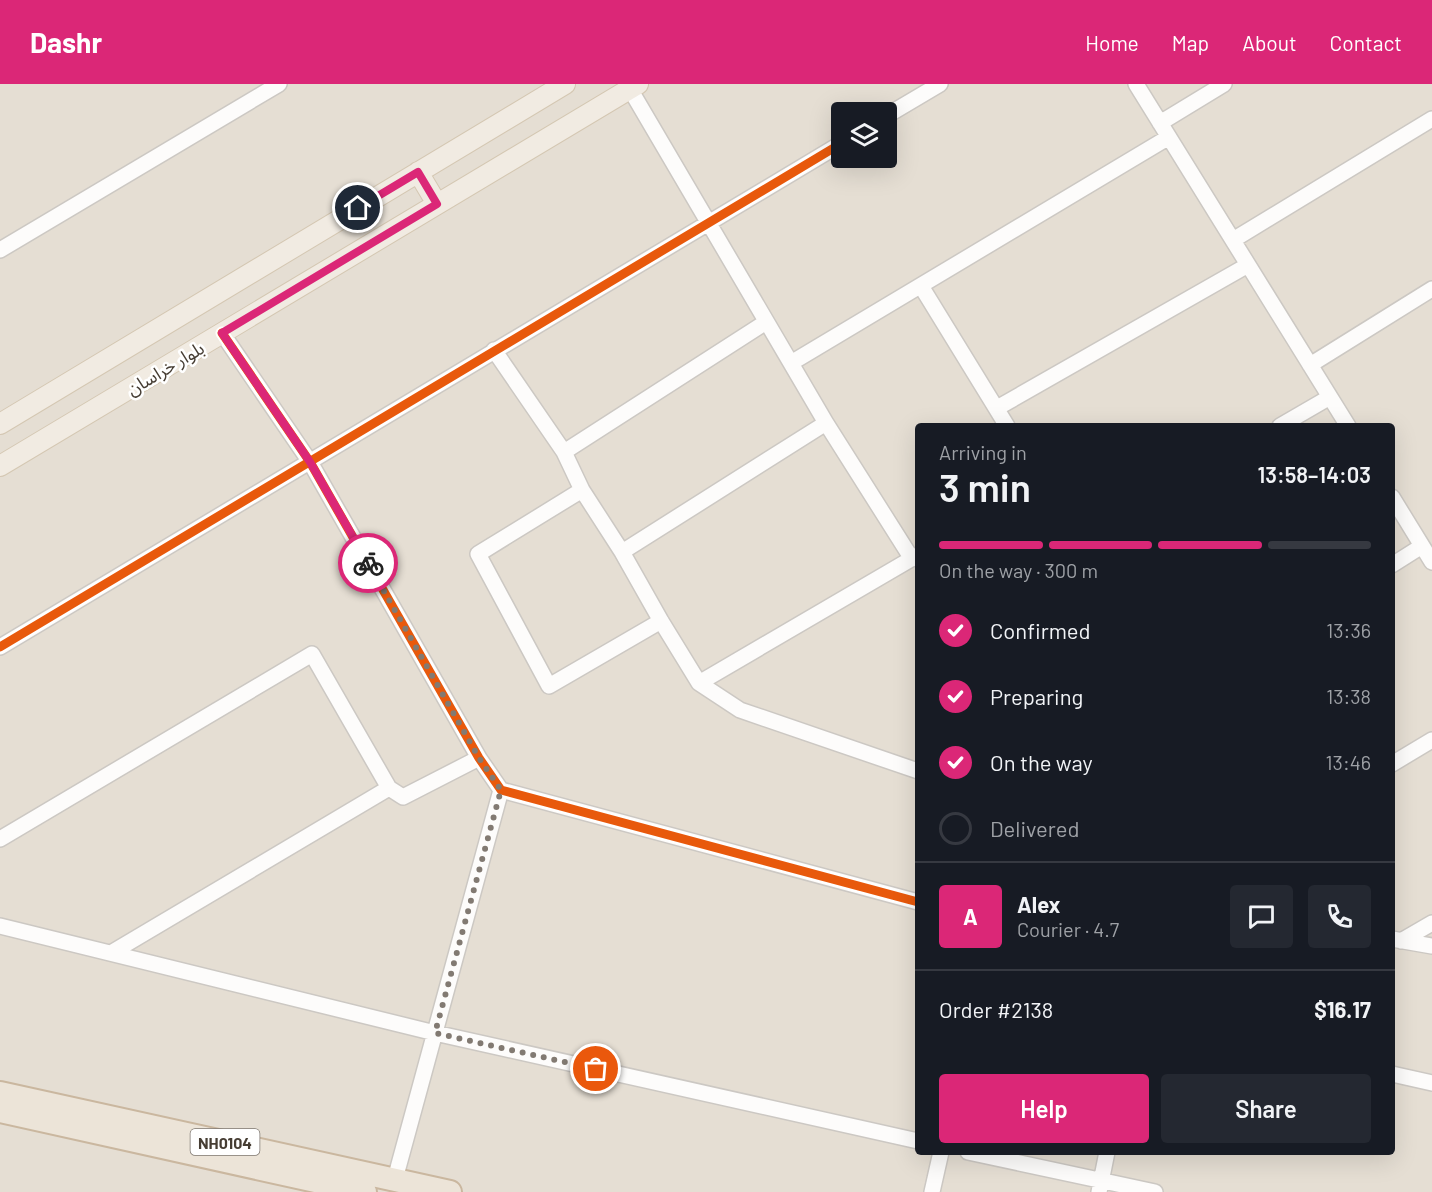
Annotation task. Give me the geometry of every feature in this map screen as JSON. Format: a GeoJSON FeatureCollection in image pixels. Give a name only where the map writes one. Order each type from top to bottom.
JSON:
{"type":"FeatureCollection","features":[{"type":"Feature","properties":{"kind":"highway","name":"NH0104"},"geometry":{"type":"LineString","coordinates":[[0,1093],[450,1192]]}},
{"type":"Feature","properties":{"kind":"highway","name":"NH0104"},"geometry":{"type":"LineString","coordinates":[[0,1111],[365,1192]]}},
{"type":"Feature","properties":{"kind":"main road","name":"بلوار خراسان"},"geometry":{"type":"LineString","coordinates":[[0,424],[565,84]]}},
{"type":"Feature","properties":{"kind":"main road","name":"بلوار خراسان"},"geometry":{"type":"LineString","coordinates":[[0,466],[634,86]]}},
{"type":"Feature","properties":{"kind":"main road"},"geometry":{"type":"LineString","coordinates":[[418,172],[437,204]]}},
{"type":"Feature","properties":{"kind":"street"},"geometry":{"type":"LineString","coordinates":[[897,109],[940,84]]}},
{"type":"Feature","properties":{"kind":"street"},"geometry":{"type":"LineString","coordinates":[[1136,84],[1346,423]]}},
{"type":"Feature","properties":{"kind":"street"},"geometry":{"type":"LineString","coordinates":[[1160,123],[1224,84]]}},
{"type":"Feature","properties":{"kind":"street"},"geometry":{"type":"LineString","coordinates":[[0,250],[272,86]]}},
{"type":"Feature","properties":{"kind":"street"},"geometry":{"type":"LineString","coordinates":[[634,86],[708,222],[826,423],[915,557],[699,683]]}},
{"type":"Feature","properties":{"kind":"street"},"geometry":{"type":"LineString","coordinates":[[1233,240],[1432,119]]}},
{"type":"Feature","properties":{"kind":"street"},"geometry":{"type":"LineString","coordinates":[[791,363],[1169,137]]}},
{"type":"Feature","properties":{"kind":"street"},"geometry":{"type":"LineString","coordinates":[[0,647],[831,149]]}},
{"type":"Feature","properties":{"kind":"street"},"geometry":{"type":"LineString","coordinates":[[997,408],[1248,265]]}},
{"type":"Feature","properties":{"kind":"street"},"geometry":{"type":"LineString","coordinates":[[921,286],[1005,423]]}},
{"type":"Feature","properties":{"kind":"street"},"geometry":{"type":"LineString","coordinates":[[1310,365],[1432,289]]}},
{"type":"Feature","properties":{"kind":"street"},"geometry":{"type":"LineString","coordinates":[[564,452],[766,322]]}},
{"type":"Feature","properties":{"kind":"street"},"geometry":{"type":"LineString","coordinates":[[222,333],[310,462],[479,758],[501,790],[915,901]]}},
{"type":"Feature","properties":{"kind":"street"},"geometry":{"type":"LineString","coordinates":[[494,350],[564,452],[582,490],[622,552],[699,683],[740,710],[915,770]]}},
{"type":"Feature","properties":{"kind":"street"},"geometry":{"type":"LineString","coordinates":[[1285,423],[1330,397]]}},
{"type":"Feature","properties":{"kind":"street"},"geometry":{"type":"LineString","coordinates":[[622,552],[826,423]]}},
{"type":"Feature","properties":{"kind":"street"},"geometry":{"type":"LineString","coordinates":[[582,490],[478,554],[549,686],[661,621]]}},
{"type":"Feature","properties":{"kind":"street"},"geometry":{"type":"LineString","coordinates":[[1395,502],[1432,562]]}},
{"type":"Feature","properties":{"kind":"street"},"geometry":{"type":"LineString","coordinates":[[1395,563],[1422,546]]}},
{"type":"Feature","properties":{"kind":"street"},"geometry":{"type":"LineString","coordinates":[[0,838],[312,654],[389,788],[403,797],[479,758]]}},
{"type":"Feature","properties":{"kind":"street"},"geometry":{"type":"LineString","coordinates":[[1395,762],[1432,740]]}},
{"type":"Feature","properties":{"kind":"street"},"geometry":{"type":"LineString","coordinates":[[111,953],[389,788]]}},
{"type":"Feature","properties":{"kind":"street"},"geometry":{"type":"LineString","coordinates":[[395,1179],[501,790]]}},
{"type":"Feature","properties":{"kind":"street"},"geometry":{"type":"LineString","coordinates":[[1397,940],[1432,923]]}},
{"type":"Feature","properties":{"kind":"street"},"geometry":{"type":"LineString","coordinates":[[0,926],[435,1033],[915,1140]]}},
{"type":"Feature","properties":{"kind":"street"},"geometry":{"type":"LineString","coordinates":[[1397,940],[1432,946]]}},
{"type":"Feature","properties":{"kind":"street"},"geometry":{"type":"LineString","coordinates":[[1395,1075],[1432,1083]]}},
{"type":"Feature","properties":{"kind":"street"},"geometry":{"type":"LineString","coordinates":[[932,1192],[940,1155]]}},
{"type":"Feature","properties":{"kind":"street"},"geometry":{"type":"LineString","coordinates":[[980,1155],[1101,1186],[1155,1192]]}},
{"type":"Feature","properties":{"kind":"street"},"geometry":{"type":"LineString","coordinates":[[1101,1186],[1106,1155]]}},
{"type":"Feature","properties":{"kind":"shaded area"},"geometry":{"type":"Polygon","coordinates":[[[0,84],[1432,84],[1432,1192],[0,1192],[0,84]]]}},
{"type":"Feature","properties":{"kind":"cycle path"},"geometry":{"type":"LineString","coordinates":[[0,647],[831,150]]}},
{"type":"Feature","properties":{"kind":"cycle path"},"geometry":{"type":"LineString","coordinates":[[222,333],[310,462],[479,758],[501,790],[915,901]]}},
{"type":"Feature","properties":{"kind":"way so far"},"geometry":{"type":"LineString","coordinates":[[368,563],[479,758],[501,790],[435,1033],[596,1069]]}},
{"type":"Feature","properties":{"kind":"route"},"geometry":{"type":"LineString","coordinates":[[358,208],[418,172],[437,204],[222,333],[310,462],[368,563]]}}]}
